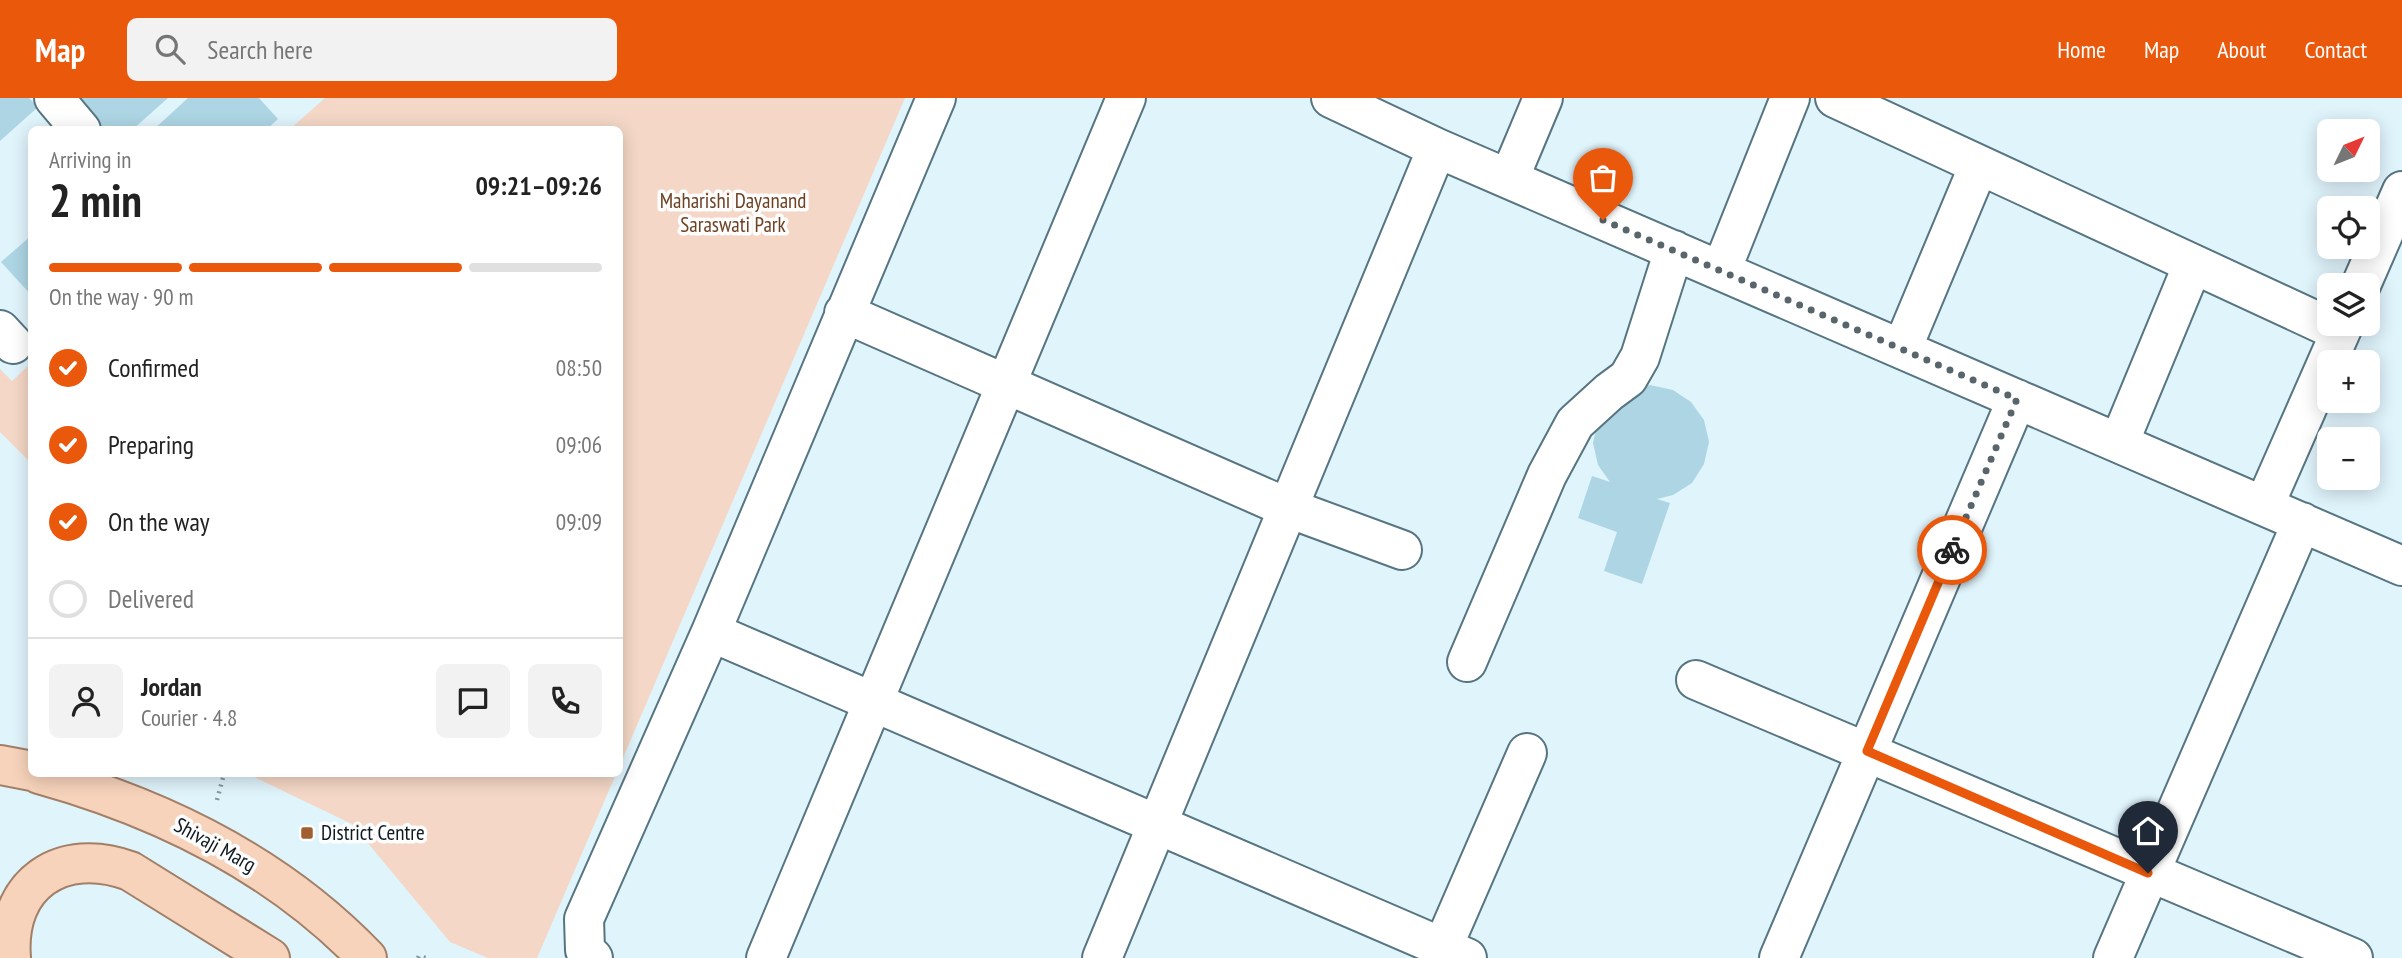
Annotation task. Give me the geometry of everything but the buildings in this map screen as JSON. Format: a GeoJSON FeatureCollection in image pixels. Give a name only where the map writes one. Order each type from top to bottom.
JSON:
{"type":"FeatureCollection","features":[{"type":"Feature","properties":{"kind":"main road"},"geometry":{"type":"LineString","coordinates":[[0,765],[28,770]]}},
{"type":"Feature","properties":{"kind":"main road","name":"Shivaji Marg"},"geometry":{"type":"LineString","coordinates":[[50,777],[90,788],[150,811],[207,838],[261,871],[312,909],[367,958]]}},
{"type":"Feature","properties":{"kind":"main road"},"geometry":{"type":"LineString","coordinates":[[11,958],[9,937],[14,915],[25,894],[41,878],[52,872],[85,862],[108,863],[130,871],[270,958]]}},
{"type":"Feature","properties":{"kind":"street"},"geometry":{"type":"LineString","coordinates":[[54,98],[78,126]]}},
{"type":"Feature","properties":{"kind":"street"},"geometry":{"type":"LineString","coordinates":[[593,958],[585,950],[584,919],[711,632],[936,98]]}},
{"type":"Feature","properties":{"kind":"street"},"geometry":{"type":"LineString","coordinates":[[766,958],[1126,98]]}},
{"type":"Feature","properties":{"kind":"street"},"geometry":{"type":"LineString","coordinates":[[1509,179],[1543,98]]}},
{"type":"Feature","properties":{"kind":"street"},"geometry":{"type":"LineString","coordinates":[[1721,271],[1790,98]]}},
{"type":"Feature","properties":{"kind":"street"},"geometry":{"type":"LineString","coordinates":[[1835,98],[2193,264],[2317,317]]}},
{"type":"Feature","properties":{"kind":"street"},"geometry":{"type":"LineString","coordinates":[[1334,99],[1437,148],[2402,566]]}},
{"type":"Feature","properties":{"kind":"street"},"geometry":{"type":"LineString","coordinates":[[1102,958],[1437,148]]}},
{"type":"Feature","properties":{"kind":"street"},"geometry":{"type":"LineString","coordinates":[[1902,349],[1979,165]]}},
{"type":"Feature","properties":{"kind":"street"},"geometry":{"type":"LineString","coordinates":[[2366,273],[2402,191]]}},
{"type":"Feature","properties":{"kind":"street"},"geometry":{"type":"LineString","coordinates":[[1467,662],[1547,475],[1575,423],[1628,378],[1640,358],[1674,250]]}},
{"type":"Feature","properties":{"kind":"street"},"geometry":{"type":"LineString","coordinates":[[2119,443],[2193,264]]}},
{"type":"Feature","properties":{"kind":"street"},"geometry":{"type":"LineString","coordinates":[[844,313],[1288,508],[1402,550]]}},
{"type":"Feature","properties":{"kind":"street"},"geometry":{"type":"LineString","coordinates":[[2264,506],[2338,336]]}},
{"type":"Feature","properties":{"kind":"street"},"geometry":{"type":"LineString","coordinates":[[1779,958],[2017,399]]}},
{"type":"Feature","properties":{"kind":"street"},"geometry":{"type":"LineString","coordinates":[[2113,958],[2302,522]]}},
{"type":"Feature","properties":{"kind":"street"},"geometry":{"type":"LineString","coordinates":[[711,632],[1157,824],[1449,955],[1527,753]]}},
{"type":"Feature","properties":{"kind":"street"},"geometry":{"type":"LineString","coordinates":[[1696,680],[2353,958]]}},
{"type":"Feature","properties":{"kind":"path"},"geometry":{"type":"LineString","coordinates":[[418,958],[426,958]]}},
{"type":"Feature","properties":{"kind":"green space","name":"Maharishi Dayanand Saraswati Park"},"geometry":{"type":"Polygon","coordinates":[[[325,98],[905,98],[623,758],[623,126],[293,126],[325,98]]]}},
{"type":"Feature","properties":{"kind":"green space"},"geometry":{"type":"Polygon","coordinates":[[[28,366],[28,460],[0,432],[0,369],[12,381],[28,366]]]}},
{"type":"Feature","properties":{"kind":"green space"},"geometry":{"type":"Polygon","coordinates":[[[254,777],[615,777],[537,958],[488,958],[450,942],[352,824],[254,777]]]}},
{"type":"Feature","properties":{"kind":"way so far"},"geometry":{"type":"LineString","coordinates":[[1603,220],[2017,399],[1952,550]]}},
{"type":"Feature","properties":{"kind":"place","name":"District Centre"},"geometry":{"type":"Point","coordinates":[307,833]}},
{"type":"Feature","properties":{"kind":"route"},"geometry":{"type":"LineString","coordinates":[[1952,550],[1867,751],[2148,873]]}}]}
